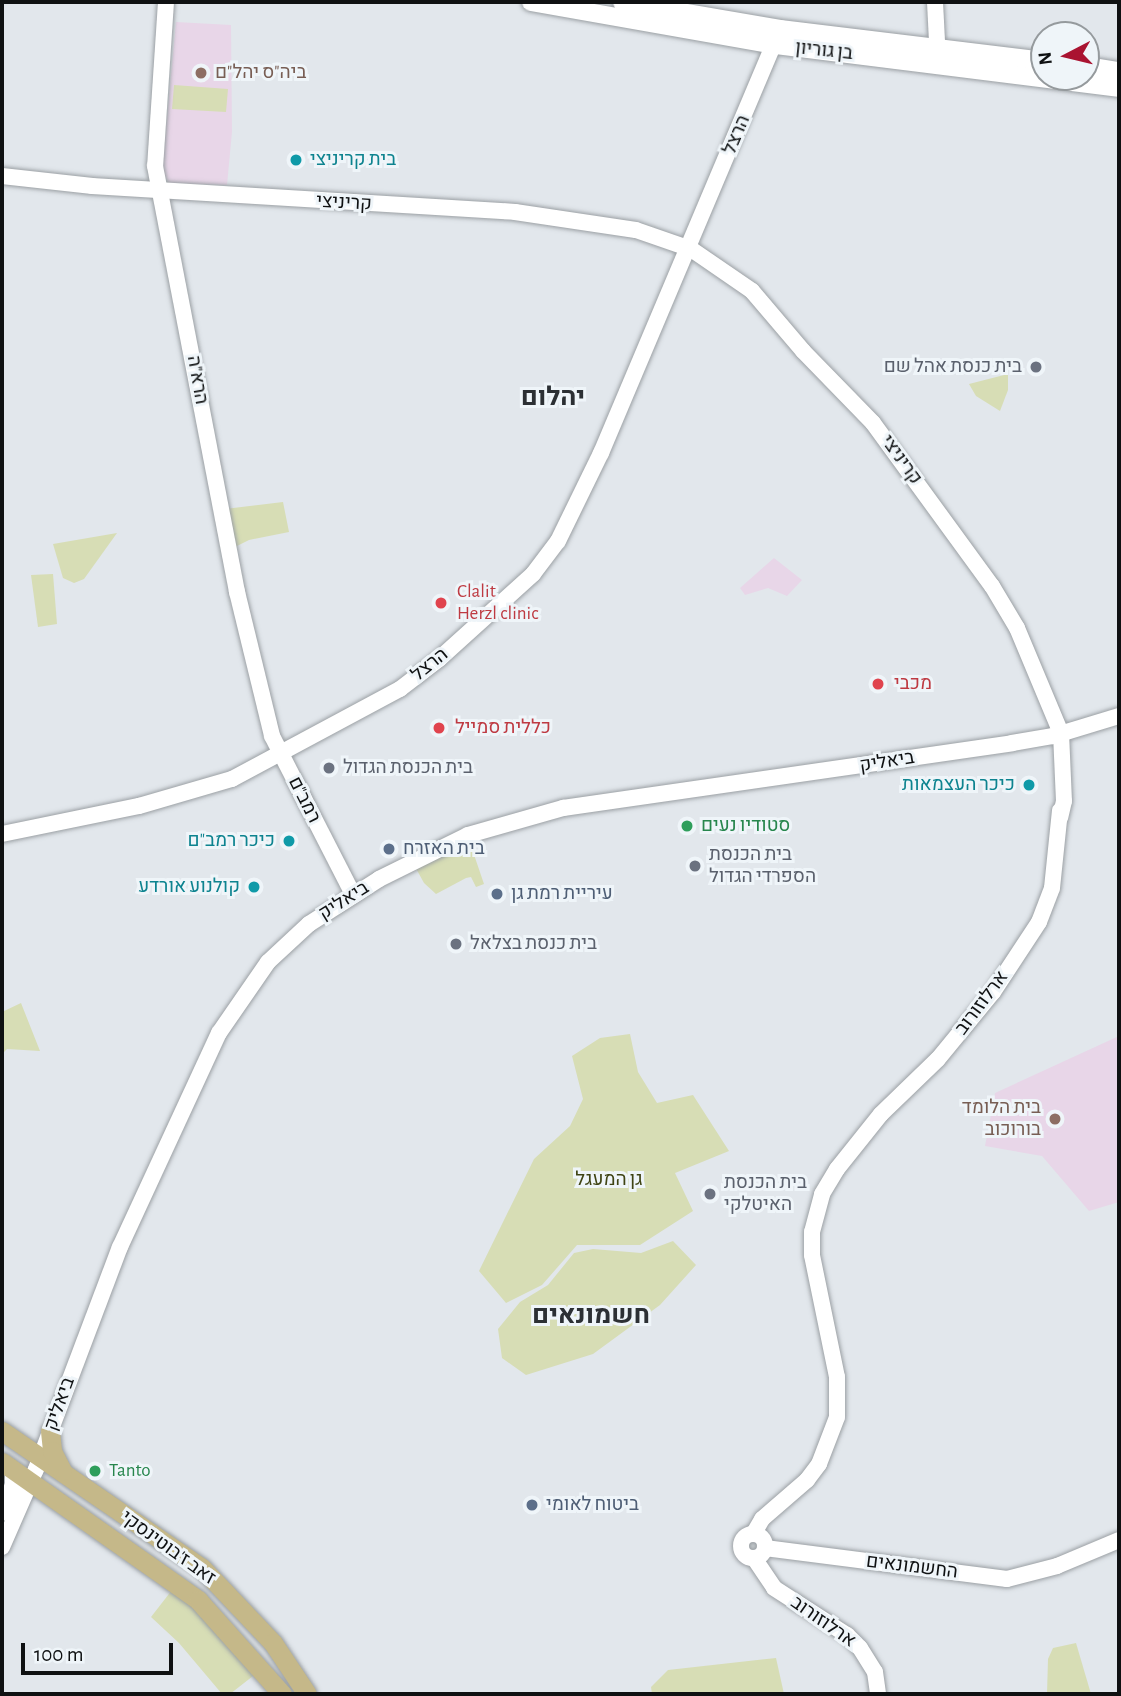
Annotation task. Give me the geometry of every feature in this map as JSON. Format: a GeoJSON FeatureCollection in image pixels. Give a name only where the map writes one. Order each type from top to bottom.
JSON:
{"type":"FeatureCollection","features":[{"type":"Feature","properties":{"kind":"main road","name":"בן גוריון"},"geometry":{"type":"LineString","coordinates":[[531,2],[778,37],[938,55],[1030,60]]}},
{"type":"Feature","properties":{"kind":"main road","name":"בן גוריון"},"geometry":{"type":"LineString","coordinates":[[622,2],[778,37]]}},
{"type":"Feature","properties":{"kind":"main road","name":"בן גוריון"},"geometry":{"type":"LineString","coordinates":[[938,55],[1119,88]]}},
{"type":"Feature","properties":{"kind":"main road"},"geometry":{"type":"LineString","coordinates":[[1100,68],[1119,71]]}},
{"type":"Feature","properties":{"kind":"main road","name":"זאב ז'בוטינסקי"},"geometry":{"type":"LineString","coordinates":[[2,1431],[202,1568],[273,1643],[307,1694]]}},
{"type":"Feature","properties":{"kind":"main road"},"geometry":{"type":"LineString","coordinates":[[50,1431],[54,1457],[67,1477]]}},
{"type":"Feature","properties":{"kind":"main road","name":"זאב ז'בוטינסקי"},"geometry":{"type":"LineString","coordinates":[[7,1465],[198,1600],[282,1694]]}},
{"type":"Feature","properties":{"kind":"street","name":"הרא\"ה"},"geometry":{"type":"LineString","coordinates":[[166,2],[155,166],[237,592],[272,736],[272,757]]}},
{"type":"Feature","properties":{"kind":"street"},"geometry":{"type":"LineString","coordinates":[[935,2],[938,55]]}},
{"type":"Feature","properties":{"kind":"street","name":"הרצל"},"geometry":{"type":"LineString","coordinates":[[2,834],[139,806],[232,779],[400,689],[439,659],[534,574],[558,541],[601,453],[778,37]]}},
{"type":"Feature","properties":{"kind":"street","name":"קריניצי"},"geometry":{"type":"LineString","coordinates":[[2,176],[161,190],[515,212],[636,230],[689,248],[752,291],[803,351],[873,423],[992,586],[1017,628],[1057,735]]}},
{"type":"Feature","properties":{"kind":"street","name":"ביאליק"},"geometry":{"type":"LineString","coordinates":[[1057,735],[1119,709]]}},
{"type":"Feature","properties":{"kind":"street","name":"ביאליק"},"geometry":{"type":"LineString","coordinates":[[2,1547],[40,1458],[120,1247],[219,1033],[268,962],[309,924],[349,896],[468,835],[563,808],[1057,735],[1119,716]]}},
{"type":"Feature","properties":{"kind":"street","name":"ארלוזורוב"},"geometry":{"type":"LineString","coordinates":[[754,1533],[771,1510],[807,1480],[819,1464],[837,1417],[837,1377],[812,1255],[812,1232],[828,1181],[881,1114],[938,1059],[993,992],[1039,922],[1052,888],[1060,818],[1065,801],[1057,735]]}},
{"type":"Feature","properties":{"kind":"street","name":"רמב\"ם"},"geometry":{"type":"LineString","coordinates":[[272,757],[327,847],[349,896]]}},
{"type":"Feature","properties":{"kind":"street"},"geometry":{"type":"LineString","coordinates":[[2,1513],[13,1484],[7,1465]]}},
{"type":"Feature","properties":{"kind":"street"},"geometry":{"type":"LineString","coordinates":[[754,1533],[764,1540],[759,1553],[742,1553],[740,1544],[744,1537],[754,1533]]}},
{"type":"Feature","properties":{"kind":"street","name":"החשמונאים"},"geometry":{"type":"LineString","coordinates":[[759,1553],[1007,1579],[1057,1566],[1119,1540]]}},
{"type":"Feature","properties":{"kind":"street","name":"ארלוזורוב"},"geometry":{"type":"LineString","coordinates":[[759,1553],[774,1588],[847,1635],[860,1648],[875,1672],[878,1694]]}},
{"type":"Feature","properties":{"kind":"shaded area","name":"ביה\"ס יהל\"ם"},"geometry":{"type":"Polygon","coordinates":[[[176,22],[231,25],[232,132],[227,185],[169,183],[162,171],[176,22]]]}},
{"type":"Feature","properties":{"kind":"shaded area"},"geometry":{"type":"Polygon","coordinates":[[[774,558],[802,580],[787,596],[768,588],[745,595],[740,588],[774,558]]]}},
{"type":"Feature","properties":{"kind":"shaded area","name":"בית הלומד בורוכוב"},"geometry":{"type":"Polygon","coordinates":[[[1119,1036],[1119,1202],[1089,1211],[1042,1156],[985,1146],[995,1093],[1119,1036]]]}},
{"type":"Feature","properties":{"kind":"green space"},"geometry":{"type":"Polygon","coordinates":[[[174,85],[228,89],[226,112],[172,109],[174,85]]]}},
{"type":"Feature","properties":{"kind":"green space"},"geometry":{"type":"Polygon","coordinates":[[[1008,374],[1008,390],[1000,411],[976,396],[969,384],[1008,374]]]}},
{"type":"Feature","properties":{"kind":"green space"},"geometry":{"type":"Polygon","coordinates":[[[283,502],[289,532],[249,540],[233,548],[225,509],[283,502]]]}},
{"type":"Feature","properties":{"kind":"green space"},"geometry":{"type":"Polygon","coordinates":[[[117,533],[84,579],[74,583],[63,578],[53,544],[117,533]]]}},
{"type":"Feature","properties":{"kind":"green space"},"geometry":{"type":"Polygon","coordinates":[[[53,574],[57,624],[38,627],[31,575],[53,574]]]}},
{"type":"Feature","properties":{"kind":"green space"},"geometry":{"type":"Polygon","coordinates":[[[468,837],[484,884],[476,887],[471,877],[466,878],[436,894],[424,883],[413,863],[468,837]]]}},
{"type":"Feature","properties":{"kind":"green space"},"geometry":{"type":"Polygon","coordinates":[[[21,1003],[40,1051],[7,1049],[2,1054],[2,1012],[21,1003]]]}},
{"type":"Feature","properties":{"kind":"green space","name":"גן המעגל"},"geometry":{"type":"Polygon","coordinates":[[[630,1034],[638,1072],[657,1103],[693,1095],[729,1151],[675,1173],[693,1211],[640,1245],[577,1245],[542,1285],[506,1303],[479,1271],[534,1159],[570,1126],[583,1099],[572,1056],[600,1038],[630,1034]]]}},
{"type":"Feature","properties":{"kind":"green space"},"geometry":{"type":"Polygon","coordinates":[[[673,1241],[696,1265],[660,1305],[593,1354],[526,1375],[502,1358],[498,1329],[520,1302],[548,1285],[574,1253],[593,1249],[641,1253],[673,1241]]]}},
{"type":"Feature","properties":{"kind":"green space"},"geometry":{"type":"Polygon","coordinates":[[[172,1590],[200,1612],[253,1676],[230,1694],[222,1694],[179,1643],[151,1617],[172,1590]]]}},
{"type":"Feature","properties":{"kind":"green space"},"geometry":{"type":"Polygon","coordinates":[[[1076,1643],[1091,1694],[1047,1694],[1048,1659],[1053,1648],[1076,1643]]]}},
{"type":"Feature","properties":{"kind":"green space"},"geometry":{"type":"Polygon","coordinates":[[[776,1658],[784,1694],[652,1694],[651,1687],[668,1670],[776,1658]]]}},
{"type":"Feature","properties":{"kind":"place","name":"ביה\"ס יהל\"ם"},"geometry":{"type":"Point","coordinates":[201,73]}},
{"type":"Feature","properties":{"kind":"place","name":"בית קריניצי"},"geometry":{"type":"Point","coordinates":[296,160]}},
{"type":"Feature","properties":{"kind":"place","name":"בית כנסת אהל שם"},"geometry":{"type":"Point","coordinates":[1036,367]}},
{"type":"Feature","properties":{"kind":"place","name":"Clalit Herzl clinic"},"geometry":{"type":"Point","coordinates":[441,603]}},
{"type":"Feature","properties":{"kind":"place","name":"מכבי"},"geometry":{"type":"Point","coordinates":[878,684]}},
{"type":"Feature","properties":{"kind":"place","name":"כללית סמייל"},"geometry":{"type":"Point","coordinates":[439,728]}},
{"type":"Feature","properties":{"kind":"place","name":"בית הכנסת הגדול"},"geometry":{"type":"Point","coordinates":[329,768]}},
{"type":"Feature","properties":{"kind":"place","name":"כיכר העצמאות"},"geometry":{"type":"Point","coordinates":[1029,785]}},
{"type":"Feature","properties":{"kind":"place","name":"סטודיו נעים"},"geometry":{"type":"Point","coordinates":[687,826]}},
{"type":"Feature","properties":{"kind":"place","name":"כיכר רמב\"ם"},"geometry":{"type":"Point","coordinates":[289,841]}},
{"type":"Feature","properties":{"kind":"place","name":"בית האזרח"},"geometry":{"type":"Point","coordinates":[389,849]}},
{"type":"Feature","properties":{"kind":"place","name":"בית הכנסת הספרדי הגדול"},"geometry":{"type":"Point","coordinates":[695,866]}},
{"type":"Feature","properties":{"kind":"place","name":"קולנוע אורדע"},"geometry":{"type":"Point","coordinates":[254,887]}},
{"type":"Feature","properties":{"kind":"place","name":"עיריית רמת גן"},"geometry":{"type":"Point","coordinates":[497,894]}},
{"type":"Feature","properties":{"kind":"place","name":"בית כנסת בצלאל"},"geometry":{"type":"Point","coordinates":[456,944]}},
{"type":"Feature","properties":{"kind":"place","name":"בית הלומד בורוכוב"},"geometry":{"type":"Point","coordinates":[1055,1119]}},
{"type":"Feature","properties":{"kind":"place","name":"בית הכנסת האיטלקי"},"geometry":{"type":"Point","coordinates":[710,1194]}},
{"type":"Feature","properties":{"kind":"place","name":"Tanto"},"geometry":{"type":"Point","coordinates":[95,1471]}},
{"type":"Feature","properties":{"kind":"place","name":"ביטוח לאומי"},"geometry":{"type":"Point","coordinates":[532,1505]}},
{"type":"Feature","properties":{"kind":"district","name":"יהלום"},"geometry":{"type":"Point","coordinates":[553,398]}},
{"type":"Feature","properties":{"kind":"district","name":"חשמונאים"},"geometry":{"type":"Point","coordinates":[591,1316]}}]}
